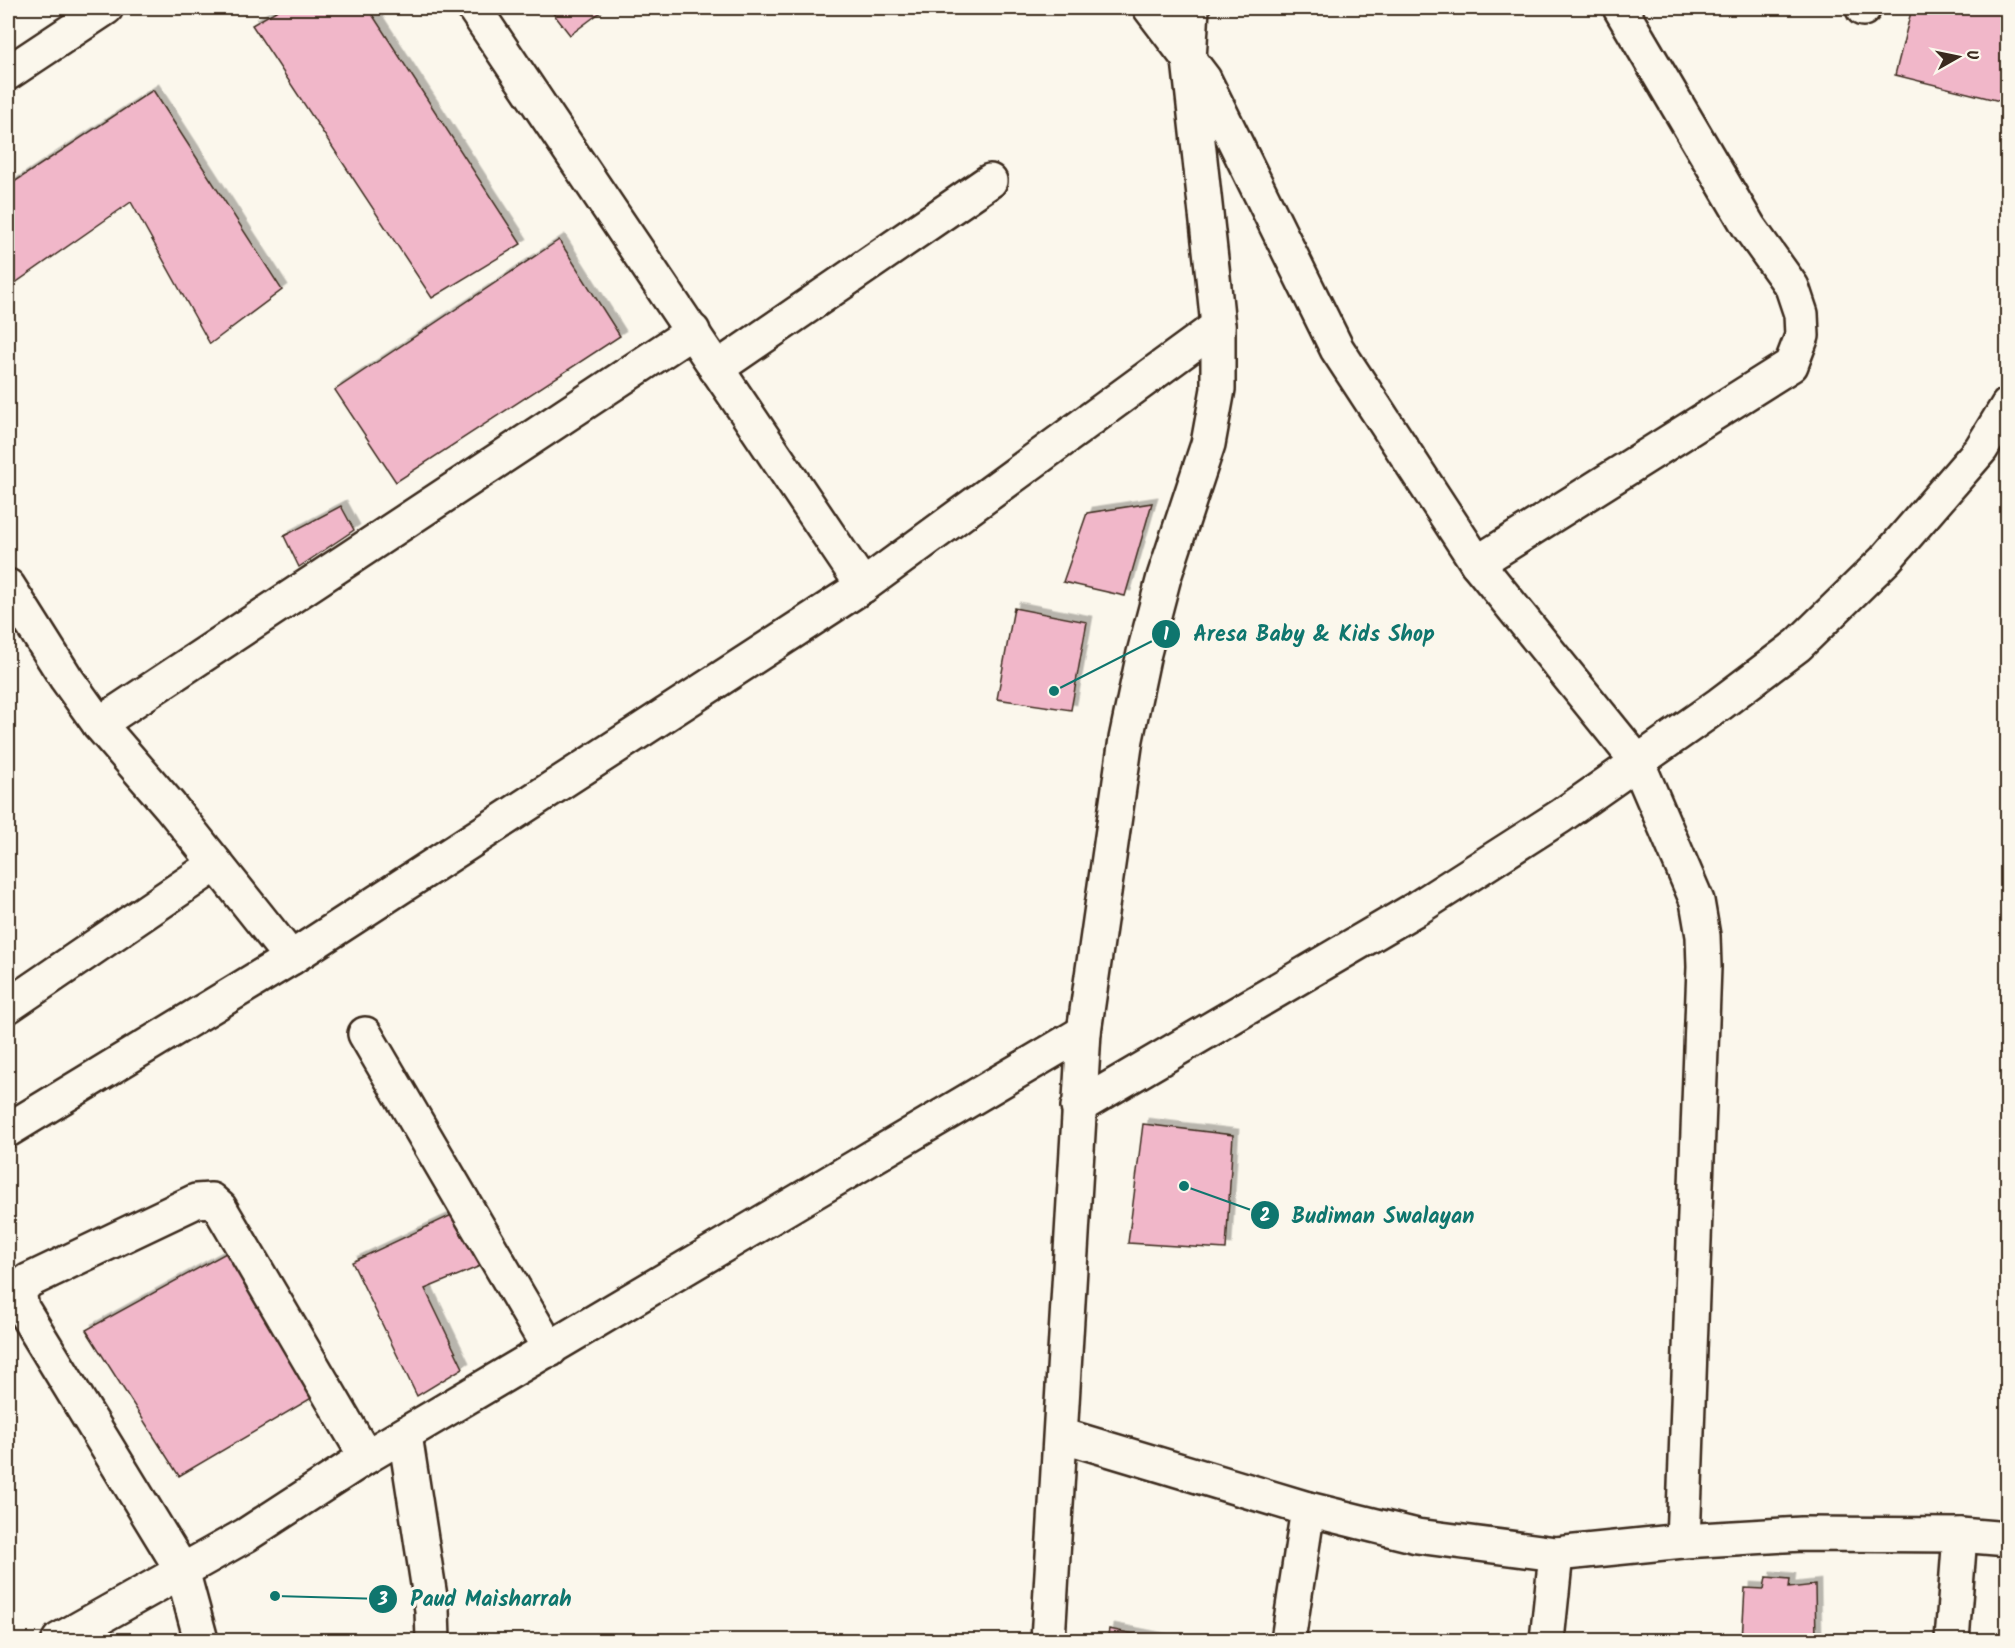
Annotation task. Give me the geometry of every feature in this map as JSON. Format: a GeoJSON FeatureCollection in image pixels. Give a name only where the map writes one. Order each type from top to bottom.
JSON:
{"type":"FeatureCollection","features":[{"type":"Feature","properties":{"kind":"main road"},"geometry":{"type":"LineString","coordinates":[[8,73],[106,8]]}},
{"type":"Feature","properties":{"kind":"main road"},"geometry":{"type":"LineString","coordinates":[[474,8],[863,586]]}},
{"type":"Feature","properties":{"kind":"main road"},"geometry":{"type":"LineString","coordinates":[[1150,8],[1204,79],[1337,349],[1477,562],[1637,761],[1697,901],[1703,936],[1683,1540]]}},
{"type":"Feature","properties":{"kind":"main road"},"geometry":{"type":"LineString","coordinates":[[1048,1641],[1084,1032],[1126,739],[1144,653],[1164,577],[1208,444],[1218,389],[1218,326],[1190,60],[1192,8]]}},
{"type":"Feature","properties":{"kind":"main road"},"geometry":{"type":"LineString","coordinates":[[1477,562],[1791,365],[1802,336],[1801,314],[1792,286],[1749,227],[1620,8]]}},
{"type":"Feature","properties":{"kind":"main road"},"geometry":{"type":"LineString","coordinates":[[716,369],[990,181]]}},
{"type":"Feature","properties":{"kind":"main road"},"geometry":{"type":"LineString","coordinates":[[8,1130],[291,958],[863,586],[1218,326]]}},
{"type":"Feature","properties":{"kind":"main road"},"geometry":{"type":"LineString","coordinates":[[99,724],[693,331]]}},
{"type":"Feature","properties":{"kind":"main road"},"geometry":{"type":"LineString","coordinates":[[1078,1107],[1419,907],[1561,816],[1720,704],[1798,645],[1885,560],[1981,448],[2007,405]]}},
{"type":"Feature","properties":{"kind":"main road"},"geometry":{"type":"LineString","coordinates":[[8,586],[66,678],[99,724],[291,958]]}},
{"type":"Feature","properties":{"kind":"main road"},"geometry":{"type":"LineString","coordinates":[[8,1006],[216,864]]}},
{"type":"Feature","properties":{"kind":"main road"},"geometry":{"type":"LineString","coordinates":[[59,1641],[246,1535],[366,1457],[1084,1032]]}},
{"type":"Feature","properties":{"kind":"main road"},"geometry":{"type":"LineString","coordinates":[[365,1034],[550,1350]]}},
{"type":"Feature","properties":{"kind":"main road"},"geometry":{"type":"LineString","coordinates":[[201,1641],[182,1570],[22,1308],[19,1292],[27,1281],[196,1201],[211,1200],[220,1208],[366,1457]]}},
{"type":"Feature","properties":{"kind":"main road"},"geometry":{"type":"LineString","coordinates":[[405,1435],[432,1610],[433,1641]]}},
{"type":"Feature","properties":{"kind":"main road"},"geometry":{"type":"LineString","coordinates":[[1061,1435],[1308,1509],[1417,1536],[1556,1554],[1683,1540],[1802,1534],[1960,1535],[2007,1539]]}},
{"type":"Feature","properties":{"kind":"main road"},"geometry":{"type":"LineString","coordinates":[[1288,1641],[1308,1509]]}},
{"type":"Feature","properties":{"kind":"main road"},"geometry":{"type":"LineString","coordinates":[[1952,1641],[1960,1535]]}},
{"type":"Feature","properties":{"kind":"main road"},"geometry":{"type":"LineString","coordinates":[[1547,1641],[1556,1554]]}},
{"type":"Feature","properties":{"kind":"building"},"geometry":{"type":"Polygon","coordinates":[[[281,8],[368,8],[521,244],[432,298],[252,25],[281,8]]]}},
{"type":"Feature","properties":{"kind":"building"},"geometry":{"type":"Polygon","coordinates":[[[549,8],[606,8],[570,35],[549,8]]]}},
{"type":"Feature","properties":{"kind":"building"},"geometry":{"type":"Polygon","coordinates":[[[1912,8],[2008,8],[2008,103],[1895,75],[1912,8]]]}},
{"type":"Feature","properties":{"kind":"building"},"geometry":{"type":"Polygon","coordinates":[[[153,90],[282,290],[210,344],[131,202],[8,288],[8,186],[153,90]]]}},
{"type":"Feature","properties":{"kind":"building"},"geometry":{"type":"Polygon","coordinates":[[[559,240],[620,336],[396,482],[335,390],[559,240]]]}},
{"type":"Feature","properties":{"kind":"building"},"geometry":{"type":"Polygon","coordinates":[[[1152,503],[1125,596],[1063,582],[1087,513],[1152,503]]]}},
{"type":"Feature","properties":{"kind":"building"},"geometry":{"type":"Polygon","coordinates":[[[341,506],[354,530],[299,567],[284,536],[341,506]]]}},
{"type":"Feature","properties":{"kind":"building"},"geometry":{"type":"Polygon","coordinates":[[[1014,608],[1087,622],[1071,710],[997,699],[1014,608]]]}},
{"type":"Feature","properties":{"kind":"building"},"geometry":{"type":"Polygon","coordinates":[[[1143,1124],[1233,1135],[1226,1249],[1128,1243],[1143,1124]]]}},
{"type":"Feature","properties":{"kind":"building"},"geometry":{"type":"Polygon","coordinates":[[[475,1204],[497,1259],[425,1289],[463,1368],[417,1396],[352,1262],[475,1204]]]}},
{"type":"Feature","properties":{"kind":"building"},"geometry":{"type":"Polygon","coordinates":[[[246,1242],[332,1386],[179,1476],[86,1330],[246,1242]]]}},
{"type":"Feature","properties":{"kind":"building"},"geometry":{"type":"Polygon","coordinates":[[[1766,1577],[1790,1579],[1789,1588],[1815,1585],[1816,1640],[1742,1640],[1745,1588],[1764,1589],[1766,1577]]]}},
{"type":"Feature","properties":{"kind":"building"},"geometry":{"type":"Polygon","coordinates":[[[1109,1629],[1164,1640],[1107,1640],[1109,1629]]]}},
{"type":"Feature","properties":{"kind":"place","name":"Aresa Baby & Kids Shop"},"geometry":{"type":"Point","coordinates":[1054,691]}},
{"type":"Feature","properties":{"kind":"place","name":"Budiman Swalayan"},"geometry":{"type":"Point","coordinates":[1184,1186]}},
{"type":"Feature","properties":{"kind":"place","name":"Paud Maisharrah"},"geometry":{"type":"Point","coordinates":[275,1596]}}]}
